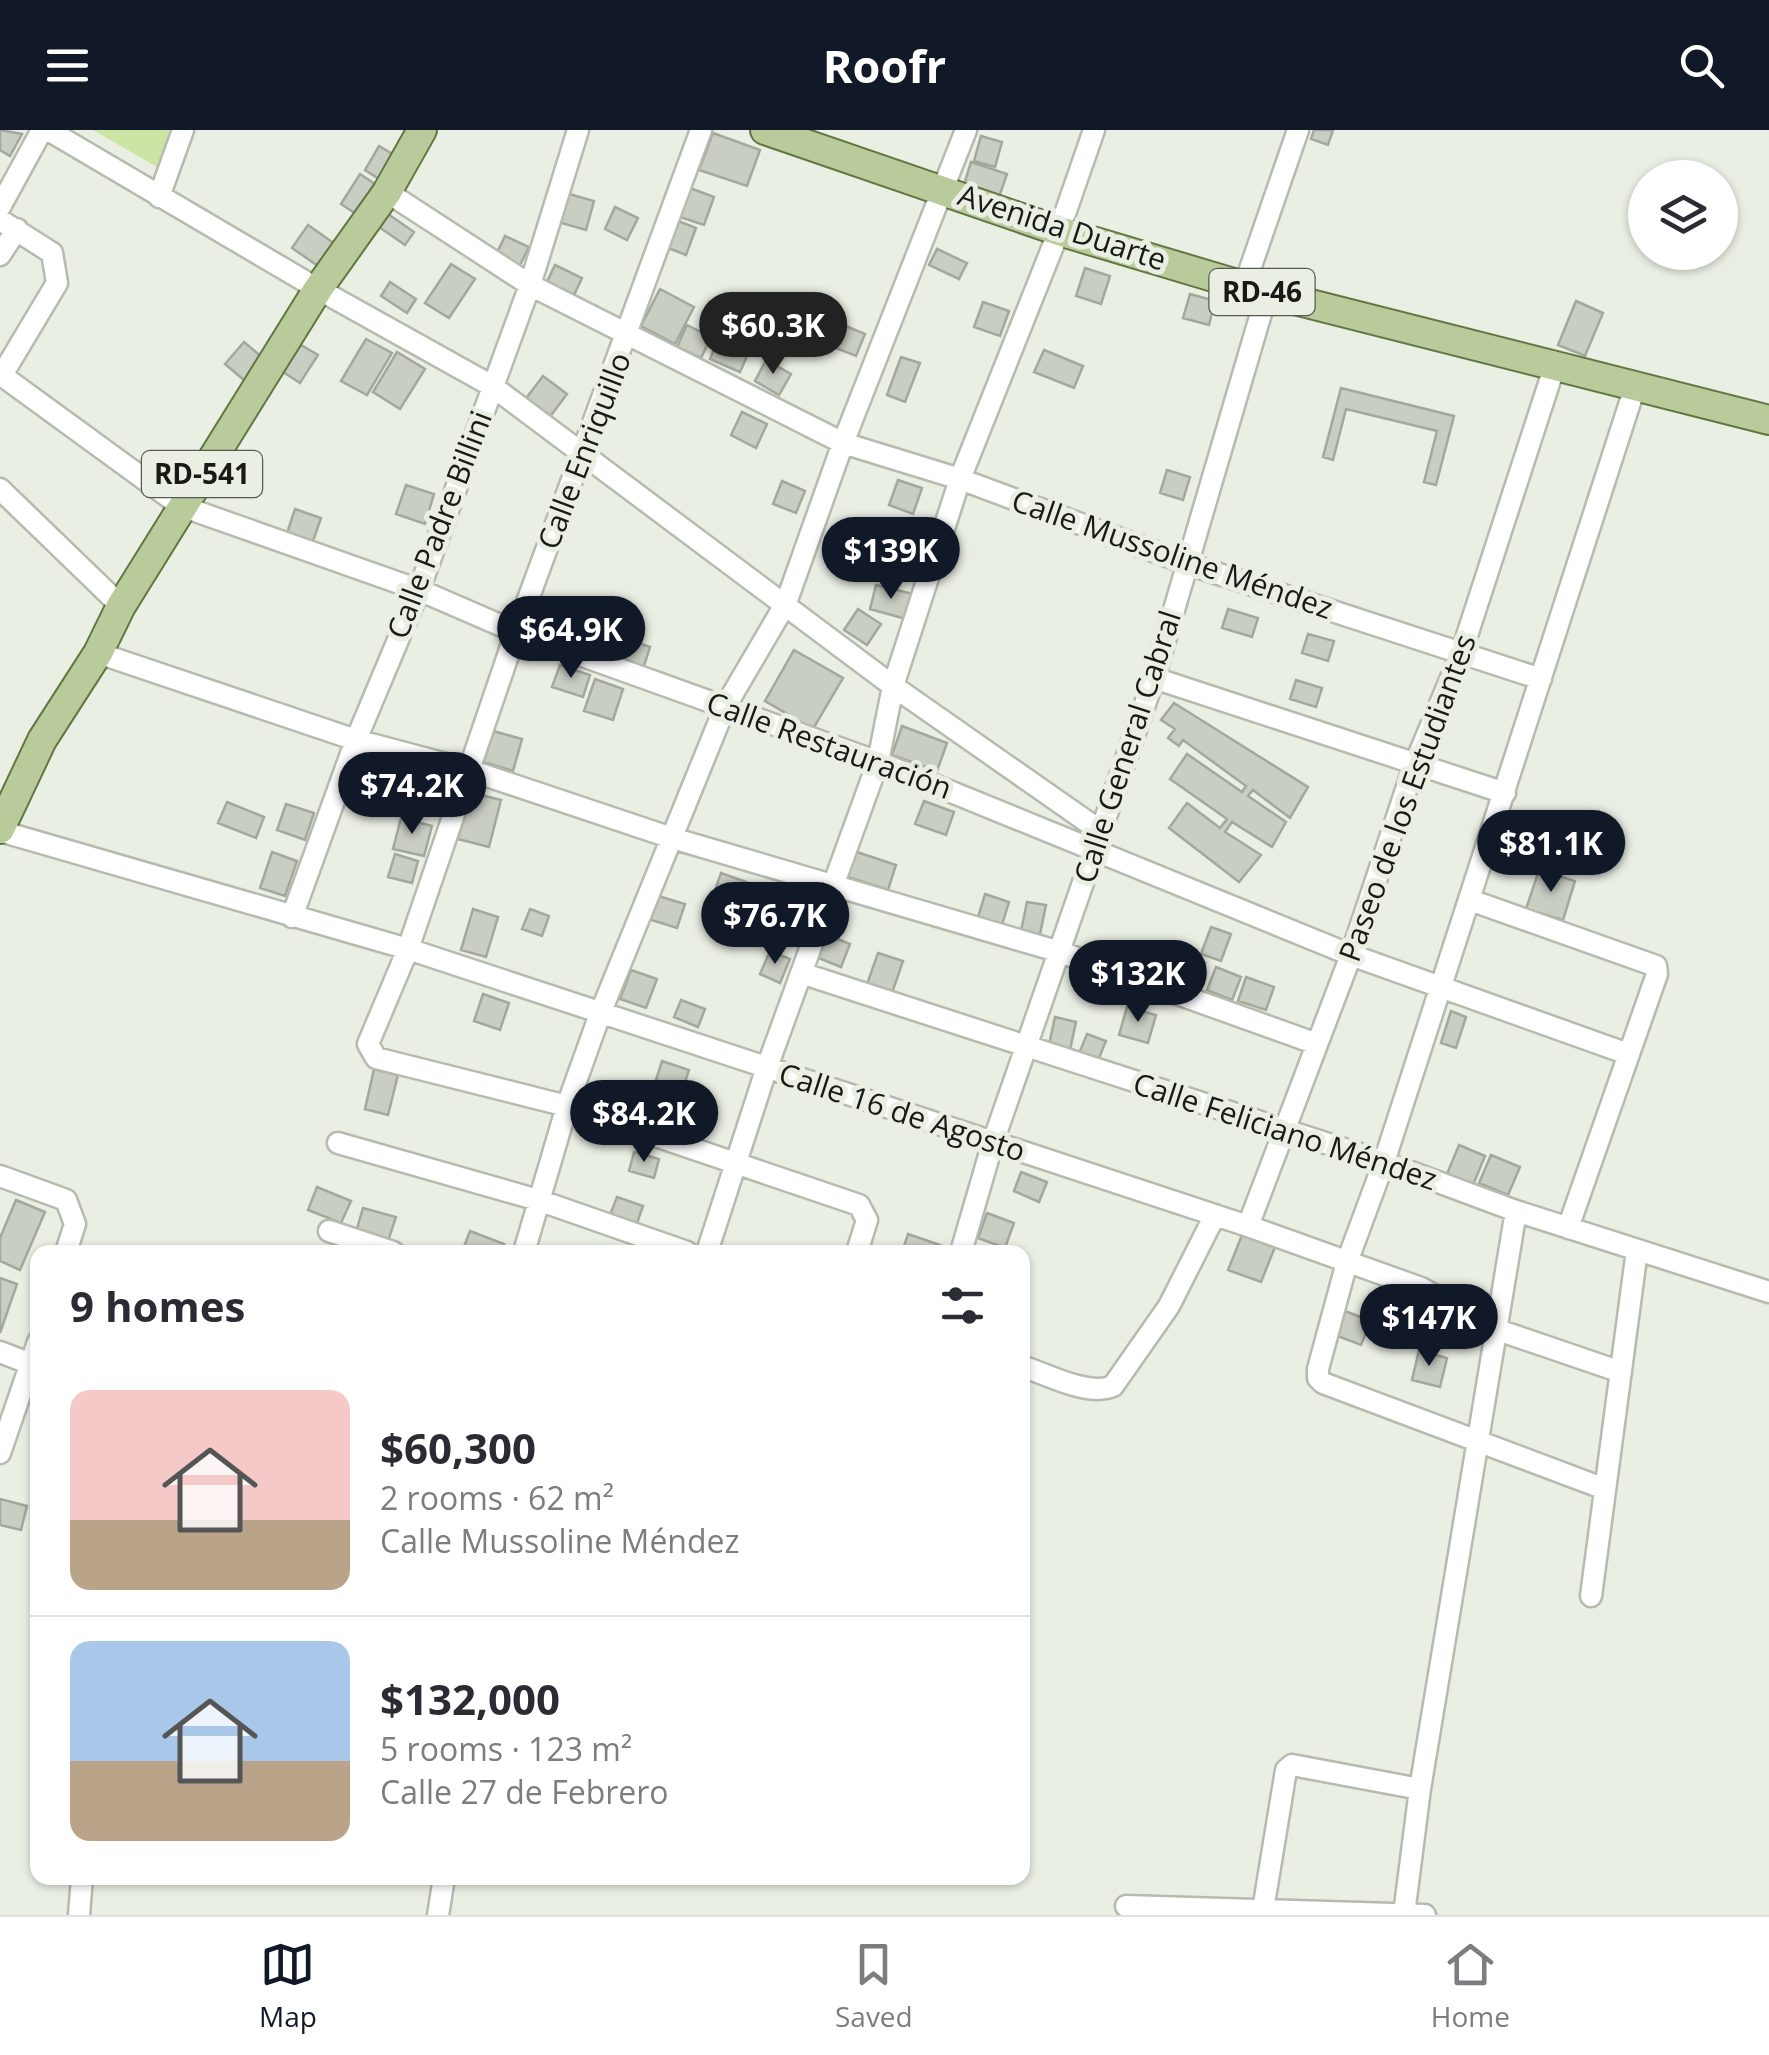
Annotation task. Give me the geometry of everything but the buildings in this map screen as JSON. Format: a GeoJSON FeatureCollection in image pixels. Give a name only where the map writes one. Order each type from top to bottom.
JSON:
{"type":"FeatureCollection","features":[{"type":"Feature","properties":{"kind":"main road","name":"RD-541"},"geometry":{"type":"LineString","coordinates":[[0,830],[42,740],[98,653],[121,606],[181,506],[318,289],[388,192],[422,130]]}},
{"type":"Feature","properties":{"kind":"main road","name":"Avenida Duarte"},"geometry":{"type":"LineString","coordinates":[[766,130],[1058,231],[1266,293],[1769,420]]}},
{"type":"Feature","properties":{"kind":"street"},"geometry":{"type":"LineString","coordinates":[[0,207],[45,130],[492,386],[1096,839]]}},
{"type":"Feature","properties":{"kind":"street"},"geometry":{"type":"LineString","coordinates":[[158,196],[183,130]]}},
{"type":"Feature","properties":{"kind":"street","name":"Calle Padre Billini"},"geometry":{"type":"LineString","coordinates":[[292,917],[356,740],[419,590],[530,285],[578,130]]}},
{"type":"Feature","properties":{"kind":"street","name":"Calle Enriquillo"},"geometry":{"type":"LineString","coordinates":[[567,1106],[376,1058],[368,1044],[408,948],[516,632],[628,337],[701,130]]}},
{"type":"Feature","properties":{"kind":"street"},"geometry":{"type":"LineString","coordinates":[[526,1245],[567,1106],[600,1014],[725,707],[786,603],[966,130]]}},
{"type":"Feature","properties":{"kind":"street"},"geometry":{"type":"LineString","coordinates":[[709,1245],[766,1070],[878,762],[893,686],[960,479],[1094,130]]}},
{"type":"Feature","properties":{"kind":"street","name":"Calle General Cabral"},"geometry":{"type":"LineString","coordinates":[[963,1245],[1096,839],[1154,678],[1266,293],[1249,272],[1298,130]]}},
{"type":"Feature","properties":{"kind":"street","name":"Calle Mussoline Méndez"},"geometry":{"type":"LineString","coordinates":[[388,192],[530,285],[844,443],[960,479],[1188,564],[1540,679]]}},
{"type":"Feature","properties":{"kind":"street"},"geometry":{"type":"LineString","coordinates":[[0,254],[8,225],[52,253],[57,283],[1,375]]}},
{"type":"Feature","properties":{"kind":"street","name":"Paseo de los Estudiantes"},"geometry":{"type":"LineString","coordinates":[[1248,1226],[1351,955],[1414,766],[1461,654],[1556,364]]}},
{"type":"Feature","properties":{"kind":"street","name":"Calle Restauración"},"geometry":{"type":"LineString","coordinates":[[1,375],[181,506],[419,590],[516,632],[1096,839],[1351,955],[1628,1054]]}},
{"type":"Feature","properties":{"kind":"street"},"geometry":{"type":"LineString","coordinates":[[1606,1489],[1318,1378],[1347,1262],[1442,986],[1635,387]]}},
{"type":"Feature","properties":{"kind":"street"},"geometry":{"type":"LineString","coordinates":[[0,489],[121,606]]}},
{"type":"Feature","properties":{"kind":"street"},"geometry":{"type":"LineString","coordinates":[[98,653],[356,740],[469,770],[672,838],[1060,952],[1317,1044]]}},
{"type":"Feature","properties":{"kind":"street"},"geometry":{"type":"LineString","coordinates":[[1154,678],[1505,793]]}},
{"type":"Feature","properties":{"kind":"street","name":"Calle 16 de Agosto"},"geometry":{"type":"LineString","coordinates":[[0,830],[408,948],[766,1070],[1248,1226],[1422,1288],[1496,1328],[1621,1372]]}},
{"type":"Feature","properties":{"kind":"street"},"geometry":{"type":"LineString","coordinates":[[1470,900],[1656,966],[1657,974],[1568,1228]]}},
{"type":"Feature","properties":{"kind":"street","name":"Calle Feliciano Méndez"},"geometry":{"type":"LineString","coordinates":[[800,973],[1384,1162],[1516,1211],[1769,1292]]}},
{"type":"Feature","properties":{"kind":"street"},"geometry":{"type":"LineString","coordinates":[[567,1106],[860,1205],[866,1210],[867,1220],[859,1245]]}},
{"type":"Feature","properties":{"kind":"street"},"geometry":{"type":"LineString","coordinates":[[338,1143],[538,1200],[668,1245]]}},
{"type":"Feature","properties":{"kind":"street"},"geometry":{"type":"LineString","coordinates":[[0,1176],[66,1200],[75,1224],[68,1245]]}},
{"type":"Feature","properties":{"kind":"street"},"geometry":{"type":"LineString","coordinates":[[1404,1914],[1420,1789],[1516,1211]]}},
{"type":"Feature","properties":{"kind":"street"},"geometry":{"type":"LineString","coordinates":[[1030,1369],[1090,1388],[1104,1390],[1112,1386],[1169,1306],[1215,1215]]}},
{"type":"Feature","properties":{"kind":"street"},"geometry":{"type":"LineString","coordinates":[[329,1231],[372,1245]]}},
{"type":"Feature","properties":{"kind":"street"},"geometry":{"type":"LineString","coordinates":[[1591,1596],[1638,1250]]}},
{"type":"Feature","properties":{"kind":"street"},"geometry":{"type":"LineString","coordinates":[[0,1352],[30,1364],[0,1453]]}},
{"type":"Feature","properties":{"kind":"street"},"geometry":{"type":"LineString","coordinates":[[1263,1910],[1286,1770],[1292,1766],[1420,1789]]}},
{"type":"Feature","properties":{"kind":"street"},"geometry":{"type":"LineString","coordinates":[[79,1915],[81,1885]]}},
{"type":"Feature","properties":{"kind":"street"},"geometry":{"type":"LineString","coordinates":[[438,1915],[443,1885]]}},
{"type":"Feature","properties":{"kind":"street"},"geometry":{"type":"LineString","coordinates":[[1126,1906],[1425,1915]]}},
{"type":"Feature","properties":{"kind":"green space"},"geometry":{"type":"Polygon","coordinates":[[[93,130],[170,130],[157,167],[93,130]]]}}]}
